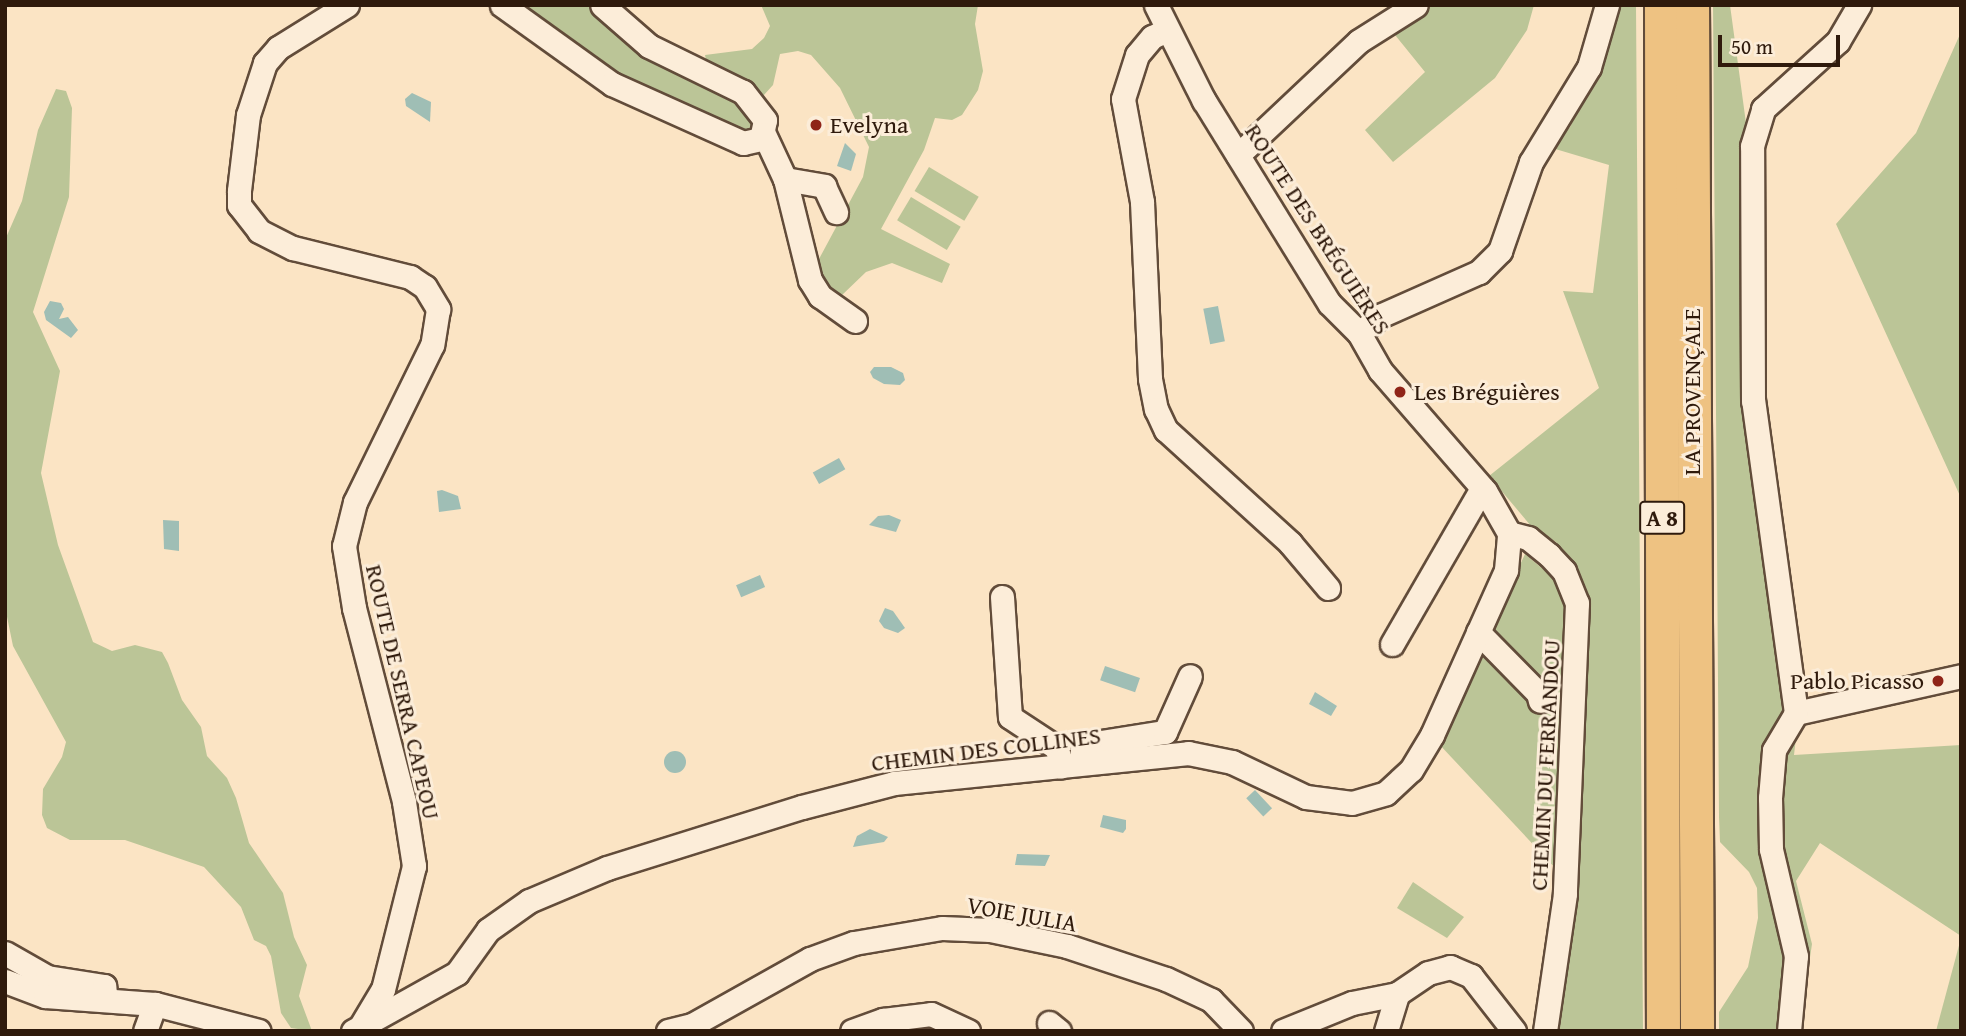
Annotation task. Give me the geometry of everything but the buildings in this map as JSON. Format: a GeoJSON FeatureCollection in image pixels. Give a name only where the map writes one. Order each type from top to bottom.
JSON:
{"type":"FeatureCollection","features":[{"type":"Feature","properties":{"kind":"highway","name":"LA PROVENÇALE"},"geometry":{"type":"LineString","coordinates":[[1661,5],[1663,1031]]}},
{"type":"Feature","properties":{"kind":"highway","name":"LA PROVENÇALE"},"geometry":{"type":"LineString","coordinates":[[1692,5],[1697,1031]]}},
{"type":"Feature","properties":{"kind":"street","name":"ROUTE DE SERRA CAPEOU"},"geometry":{"type":"LineString","coordinates":[[347,5],[278,48],[265,63],[248,115],[239,205],[259,231],[293,248],[410,277],[425,287],[438,309],[432,345],[355,502],[344,546],[354,608],[404,802],[414,866],[383,989],[356,1030]]}},
{"type":"Feature","properties":{"kind":"street"},"geometry":{"type":"LineString","coordinates":[[502,5],[612,83],[743,143],[757,143],[764,134]]}},
{"type":"Feature","properties":{"kind":"street"},"geometry":{"type":"LineString","coordinates":[[602,5],[649,46],[743,92],[765,120],[764,134],[785,179],[810,280],[820,296],[855,321]]}},
{"type":"Feature","properties":{"kind":"street","name":"ROUTE DES BRÉGUIÈRES"},"geometry":{"type":"LineString","coordinates":[[1156,5],[1166,31],[1329,303],[1359,333],[1380,370],[1482,488],[1510,533]]}},
{"type":"Feature","properties":{"kind":"street"},"geometry":{"type":"LineString","coordinates":[[1238,155],[1359,41],[1416,5]]}},
{"type":"Feature","properties":{"kind":"street"},"geometry":{"type":"LineString","coordinates":[[1359,333],[1382,315],[1479,272],[1500,251],[1531,162],[1589,67],[1607,5]]}},
{"type":"Feature","properties":{"kind":"street"},"geometry":{"type":"LineString","coordinates":[[1789,1031],[1796,956],[1771,849],[1770,798],[1774,750],[1796,713],[1753,401],[1752,146],[1763,108],[1838,41],[1859,5]]}},
{"type":"Feature","properties":{"kind":"street"},"geometry":{"type":"LineString","coordinates":[[1166,31],[1152,37],[1137,55],[1123,99],[1142,202],[1150,379],[1156,409],[1166,430],[1290,543],[1328,588]]}},
{"type":"Feature","properties":{"kind":"street"},"geometry":{"type":"LineString","coordinates":[[785,179],[824,186],[836,212]]}},
{"type":"Feature","properties":{"kind":"street"},"geometry":{"type":"LineString","coordinates":[[1392,644],[1482,488]]}},
{"type":"Feature","properties":{"kind":"street","name":"CHEMIN DES COLLINES"},"geometry":{"type":"LineString","coordinates":[[356,1030],[457,973],[488,930],[511,912],[586,875],[802,807],[894,783],[1188,752],[1232,762],[1321,801],[1368,800],[1385,793],[1412,770],[1506,570],[1510,533]]}},
{"type":"Feature","properties":{"kind":"street","name":"CHEMIN DU FERRANDOU"},"geometry":{"type":"LineString","coordinates":[[1510,533],[1528,538],[1556,563],[1572,586],[1577,603],[1565,894],[1545,1031]]}},
{"type":"Feature","properties":{"kind":"street"},"geometry":{"type":"LineString","coordinates":[[1002,597],[1010,717],[1057,748],[1070,765],[1088,744],[1165,732],[1190,676]]}},
{"type":"Feature","properties":{"kind":"street"},"geometry":{"type":"LineString","coordinates":[[1478,632],[1538,693],[1540,701]]}},
{"type":"Feature","properties":{"kind":"street"},"geometry":{"type":"LineString","coordinates":[[1796,713],[1961,676]]}},
{"type":"Feature","properties":{"kind":"street","name":"VOIE JULIA"},"geometry":{"type":"LineString","coordinates":[[668,1031],[695,1028],[810,959],[854,943],[942,928],[989,930],[1067,946],[1166,979],[1211,1000],[1241,1031]]}},
{"type":"Feature","properties":{"kind":"street"},"geometry":{"type":"LineString","coordinates":[[5,953],[47,977],[104,986],[106,1001]]}},
{"type":"Feature","properties":{"kind":"street"},"geometry":{"type":"LineString","coordinates":[[1283,1031],[1352,1003],[1397,994],[1440,968],[1460,969],[1514,1031]]}},
{"type":"Feature","properties":{"kind":"street"},"geometry":{"type":"LineString","coordinates":[[5,981],[45,996],[155,1004],[259,1031]]}},
{"type":"Feature","properties":{"kind":"street"},"geometry":{"type":"LineString","coordinates":[[1387,1031],[1397,994]]}},
{"type":"Feature","properties":{"kind":"street"},"geometry":{"type":"LineString","coordinates":[[145,1031],[155,1004]]}},
{"type":"Feature","properties":{"kind":"street"},"geometry":{"type":"LineString","coordinates":[[852,1031],[883,1020],[931,1014],[968,1031]]}},
{"type":"Feature","properties":{"kind":"green space"},"geometry":{"type":"Polygon","coordinates":[[[514,5],[594,5],[630,48],[745,104],[754,125],[743,132],[646,90],[514,5]]]}},
{"type":"Feature","properties":{"kind":"green space"},"geometry":{"type":"Polygon","coordinates":[[[761,5],[978,5],[975,24],[983,71],[978,90],[962,115],[952,120],[935,118],[924,150],[881,229],[950,264],[942,283],[892,263],[866,272],[841,296],[826,287],[817,272],[819,259],[863,177],[869,147],[840,88],[811,55],[798,51],[780,54],[773,85],[763,96],[706,60],[705,55],[752,49],[764,38],[770,26],[761,5]]]}},
{"type":"Feature","properties":{"kind":"green space"},"geometry":{"type":"Polygon","coordinates":[[[1410,5],[1534,5],[1527,30],[1495,78],[1393,162],[1365,130],[1425,72],[1391,30],[1410,5]]]}},
{"type":"Feature","properties":{"kind":"green space"},"geometry":{"type":"Polygon","coordinates":[[[1616,5],[1636,5],[1643,1031],[1536,1031],[1558,871],[1438,743],[1525,554],[1550,575],[1562,593],[1566,611],[1571,564],[1556,542],[1531,526],[1489,476],[1599,388],[1563,291],[1593,293],[1609,165],[1552,148],[1570,127],[1589,88],[1616,5]]]}},
{"type":"Feature","properties":{"kind":"green space"},"geometry":{"type":"Polygon","coordinates":[[[1713,5],[1730,5],[1748,138],[1764,431],[1800,703],[1794,755],[1961,745],[1961,936],[1820,843],[1796,881],[1812,944],[1799,1031],[1719,1031],[1719,1012],[1748,967],[1758,918],[1757,888],[1749,872],[1720,842],[1713,5]]]}},
{"type":"Feature","properties":{"kind":"green space"},"geometry":{"type":"Polygon","coordinates":[[[1961,32],[1961,498],[1836,224],[1916,133],[1961,32]]]}},
{"type":"Feature","properties":{"kind":"green space"},"geometry":{"type":"Polygon","coordinates":[[[56,89],[66,91],[72,108],[69,197],[33,312],[60,371],[41,473],[58,545],[93,642],[112,651],[135,645],[162,652],[168,663],[182,700],[201,727],[207,756],[227,778],[236,798],[249,843],[283,893],[294,937],[307,965],[299,996],[312,1031],[291,1028],[281,1013],[271,956],[266,946],[254,940],[241,907],[204,867],[125,840],[70,840],[47,828],[42,815],[43,789],[62,757],[66,742],[13,646],[5,607],[5,240],[22,201],[38,130],[56,89]]]}},
{"type":"Feature","properties":{"kind":"green space"},"geometry":{"type":"Polygon","coordinates":[[[929,167],[979,197],[964,221],[915,191],[929,167]]]}},
{"type":"Feature","properties":{"kind":"green space"},"geometry":{"type":"Polygon","coordinates":[[[911,197],[961,227],[947,250],[897,220],[911,197]]]}},
{"type":"Feature","properties":{"kind":"green space"},"geometry":{"type":"Polygon","coordinates":[[[1413,882],[1464,917],[1447,938],[1397,908],[1413,882]]]}},
{"type":"Feature","properties":{"kind":"green space"},"geometry":{"type":"Polygon","coordinates":[[[1961,938],[1961,1031],[1936,1031],[1961,938]]]}},
{"type":"Feature","properties":{"kind":"water"},"geometry":{"type":"Polygon","coordinates":[[[412,93],[431,102],[430,122],[406,106],[405,99],[412,93]]]}},
{"type":"Feature","properties":{"kind":"water"},"geometry":{"type":"Polygon","coordinates":[[[845,143],[856,154],[851,171],[837,166],[845,143]]]}},
{"type":"Feature","properties":{"kind":"water"},"geometry":{"type":"Polygon","coordinates":[[[50,301],[61,303],[64,309],[59,319],[68,317],[78,330],[71,338],[46,320],[44,312],[50,301]]]}},
{"type":"Feature","properties":{"kind":"water"},"geometry":{"type":"Polygon","coordinates":[[[1218,306],[1225,341],[1210,344],[1203,309],[1218,306]]]}},
{"type":"Feature","properties":{"kind":"water"},"geometry":{"type":"Polygon","coordinates":[[[874,367],[891,367],[903,373],[905,380],[900,385],[884,384],[873,378],[870,372],[874,367]]]}},
{"type":"Feature","properties":{"kind":"water"},"geometry":{"type":"Polygon","coordinates":[[[839,458],[845,469],[819,484],[813,473],[839,458]]]}},
{"type":"Feature","properties":{"kind":"water"},"geometry":{"type":"Polygon","coordinates":[[[442,490],[458,496],[461,509],[439,512],[437,491],[442,490]]]}},
{"type":"Feature","properties":{"kind":"water"},"geometry":{"type":"Polygon","coordinates":[[[889,515],[901,520],[896,532],[869,525],[878,516],[889,515]]]}},
{"type":"Feature","properties":{"kind":"water"},"geometry":{"type":"Polygon","coordinates":[[[163,520],[179,521],[179,551],[164,549],[163,520]]]}},
{"type":"Feature","properties":{"kind":"water"},"geometry":{"type":"Polygon","coordinates":[[[760,575],[765,587],[741,597],[736,585],[760,575]]]}},
{"type":"Feature","properties":{"kind":"water"},"geometry":{"type":"Polygon","coordinates":[[[885,608],[893,611],[905,628],[898,633],[884,628],[879,621],[885,608]]]}},
{"type":"Feature","properties":{"kind":"water"},"geometry":{"type":"Polygon","coordinates":[[[1105,666],[1140,678],[1135,692],[1100,680],[1105,666]]]}},
{"type":"Feature","properties":{"kind":"water"},"geometry":{"type":"Polygon","coordinates":[[[1315,692],[1337,706],[1331,716],[1309,704],[1315,692]]]}},
{"type":"Feature","properties":{"kind":"water"},"geometry":{"type":"Polygon","coordinates":[[[671,751],[679,751],[686,758],[686,766],[679,773],[671,773],[664,766],[664,758],[671,751]]]}},
{"type":"Feature","properties":{"kind":"water"},"geometry":{"type":"Polygon","coordinates":[[[1255,790],[1272,808],[1263,816],[1246,798],[1255,790]]]}},
{"type":"Feature","properties":{"kind":"water"},"geometry":{"type":"Polygon","coordinates":[[[1103,815],[1126,820],[1126,829],[1123,833],[1100,827],[1103,815]]]}},
{"type":"Feature","properties":{"kind":"water"},"geometry":{"type":"Polygon","coordinates":[[[870,829],[888,837],[884,842],[853,847],[857,836],[870,829]]]}},
{"type":"Feature","properties":{"kind":"water"},"geometry":{"type":"Polygon","coordinates":[[[1017,854],[1050,855],[1045,866],[1015,865],[1017,854]]]}},
{"type":"Feature","properties":{"kind":"place","name":"Evelyna"},"geometry":{"type":"Point","coordinates":[816,125]}},
{"type":"Feature","properties":{"kind":"place","name":"Les Bréguières"},"geometry":{"type":"Point","coordinates":[1400,392]}},
{"type":"Feature","properties":{"kind":"place","name":"Pablo Picasso"},"geometry":{"type":"Point","coordinates":[1938,681]}}]}
